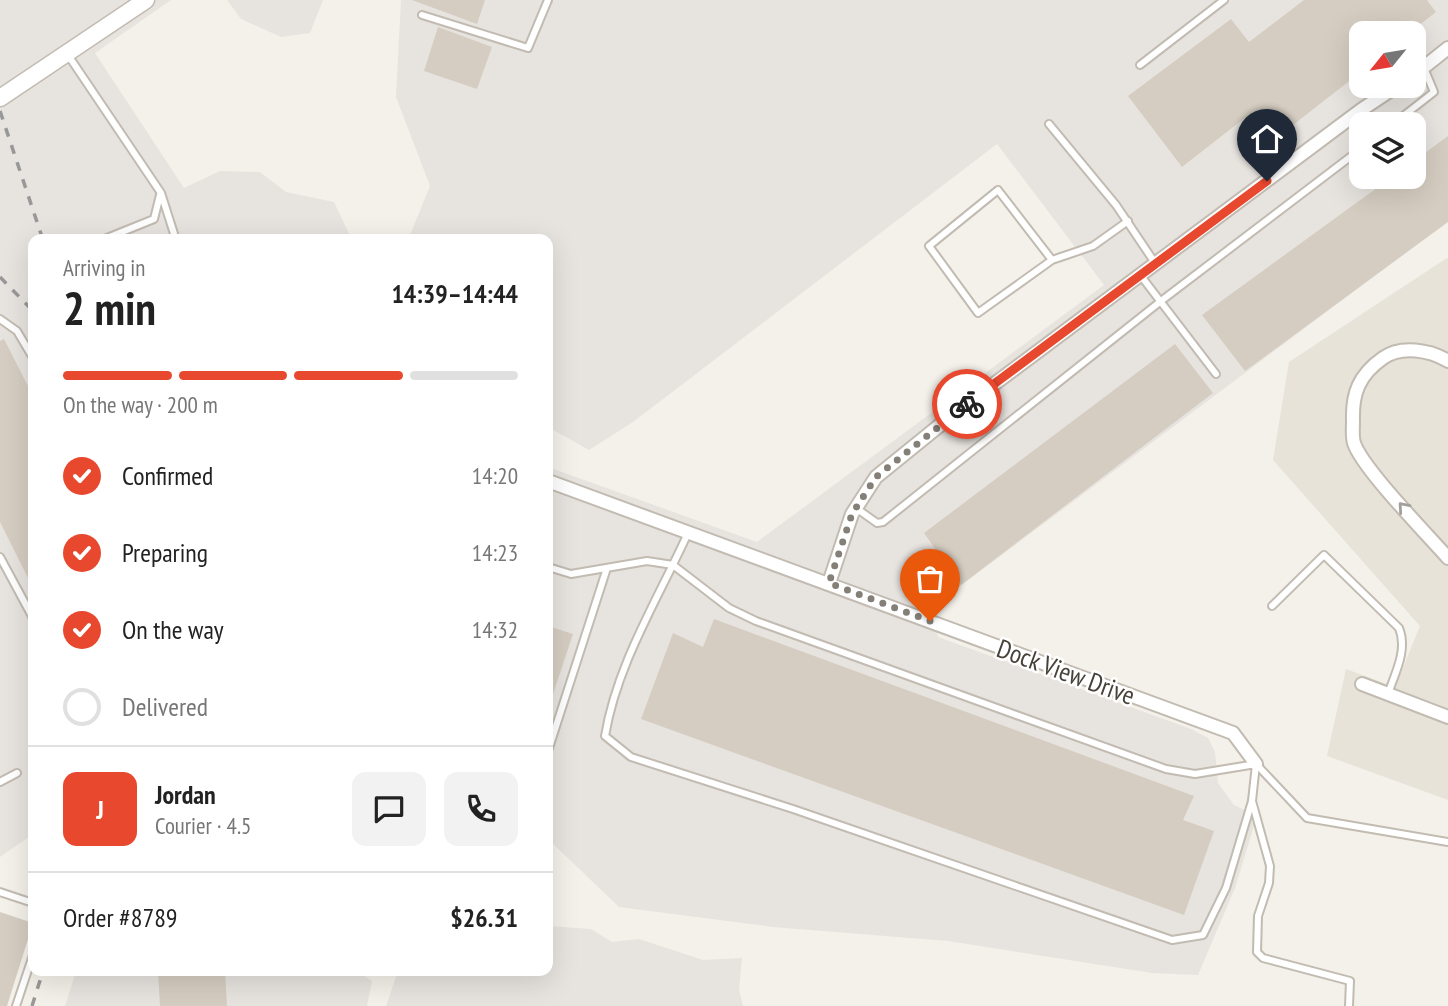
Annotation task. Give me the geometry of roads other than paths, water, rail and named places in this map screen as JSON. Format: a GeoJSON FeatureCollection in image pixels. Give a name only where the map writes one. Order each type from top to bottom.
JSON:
{"type":"FeatureCollection","features":[{"type":"Feature","properties":{"kind":"street"},"geometry":{"type":"LineString","coordinates":[[1,94],[67,54],[146,0]]}},
{"type":"Feature","properties":{"kind":"street"},"geometry":{"type":"LineString","coordinates":[[1426,66],[1446,52]]}},
{"type":"Feature","properties":{"kind":"street"},"geometry":{"type":"LineString","coordinates":[[829,583],[856,508],[876,477],[1379,98]]}},
{"type":"Feature","properties":{"kind":"street"},"geometry":{"type":"LineString","coordinates":[[1448,362],[1427,351],[1392,352],[1370,367],[1358,383],[1352,399],[1353,442],[1369,467],[1448,558]]}},
{"type":"Feature","properties":{"kind":"street","name":"Dock View Drive"},"geometry":{"type":"LineString","coordinates":[[553,483],[1233,733],[1255,764]]}},
{"type":"Feature","properties":{"kind":"street"},"geometry":{"type":"LineString","coordinates":[[1362,684],[1448,717]]}},
{"type":"Feature","properties":{"kind":"lane"},"geometry":{"type":"LineString","coordinates":[[422,15],[528,48],[548,0]]}},
{"type":"Feature","properties":{"kind":"lane"},"geometry":{"type":"LineString","coordinates":[[1140,65],[1224,0]]}},
{"type":"Feature","properties":{"kind":"lane"},"geometry":{"type":"LineString","coordinates":[[67,54],[161,193],[174,234]]}},
{"type":"Feature","properties":{"kind":"lane"},"geometry":{"type":"LineString","coordinates":[[1408,112],[1434,92],[1426,81]]}},
{"type":"Feature","properties":{"kind":"lane"},"geometry":{"type":"LineString","coordinates":[[1049,124],[1128,221],[1156,265]]}},
{"type":"Feature","properties":{"kind":"lane"},"geometry":{"type":"LineString","coordinates":[[856,508],[877,523],[883,522],[1161,301],[1349,158]]}},
{"type":"Feature","properties":{"kind":"lane"},"geometry":{"type":"LineString","coordinates":[[1052,260],[998,190],[929,246],[978,313],[1052,260],[1093,246],[1128,221]]}},
{"type":"Feature","properties":{"kind":"lane"},"geometry":{"type":"LineString","coordinates":[[117,234],[154,219],[161,193]]}},
{"type":"Feature","properties":{"kind":"lane"},"geometry":{"type":"LineString","coordinates":[[1141,276],[1216,374]]}},
{"type":"Feature","properties":{"kind":"lane"},"geometry":{"type":"LineString","coordinates":[[0,319],[17,331],[28,350]]}},
{"type":"Feature","properties":{"kind":"lane"},"geometry":{"type":"LineString","coordinates":[[689,532],[630,654],[610,710],[605,736],[631,757],[793,809],[1172,940],[1203,935],[1226,888],[1252,801],[1255,764]]}},
{"type":"Feature","properties":{"kind":"lane"},"geometry":{"type":"LineString","coordinates":[[1272,606],[1324,555],[1399,628],[1403,638],[1402,651],[1388,694]]}},
{"type":"Feature","properties":{"kind":"lane"},"geometry":{"type":"LineString","coordinates":[[0,556],[28,609]]}},
{"type":"Feature","properties":{"kind":"lane"},"geometry":{"type":"LineString","coordinates":[[553,569],[571,574],[647,561],[673,565],[729,608],[756,621],[1166,769],[1195,774],[1255,764]]}},
{"type":"Feature","properties":{"kind":"lane"},"geometry":{"type":"LineString","coordinates":[[553,735],[607,568]]}},
{"type":"Feature","properties":{"kind":"lane"},"geometry":{"type":"LineString","coordinates":[[1255,764],[1307,818],[1448,842]]}},
{"type":"Feature","properties":{"kind":"lane"},"geometry":{"type":"LineString","coordinates":[[0,782],[17,773]]}},
{"type":"Feature","properties":{"kind":"lane"},"geometry":{"type":"LineString","coordinates":[[1252,801],[1270,866],[1269,883],[1258,916],[1257,951],[1263,958],[1350,981],[1349,1006]]}},
{"type":"Feature","properties":{"kind":"lane"},"geometry":{"type":"LineString","coordinates":[[0,892],[28,901]]}},
{"type":"Feature","properties":{"kind":"lane"},"geometry":{"type":"LineString","coordinates":[[16,1006],[28,970]]}},
{"type":"Feature","properties":{"kind":"railway"},"geometry":{"type":"LineString","coordinates":[[0,111],[41,234]]}},
{"type":"Feature","properties":{"kind":"railway"},"geometry":{"type":"LineString","coordinates":[[0,277],[28,306]]}},
{"type":"Feature","properties":{"kind":"railway"},"geometry":{"type":"LineString","coordinates":[[32,1006],[41,976]]}}]}
